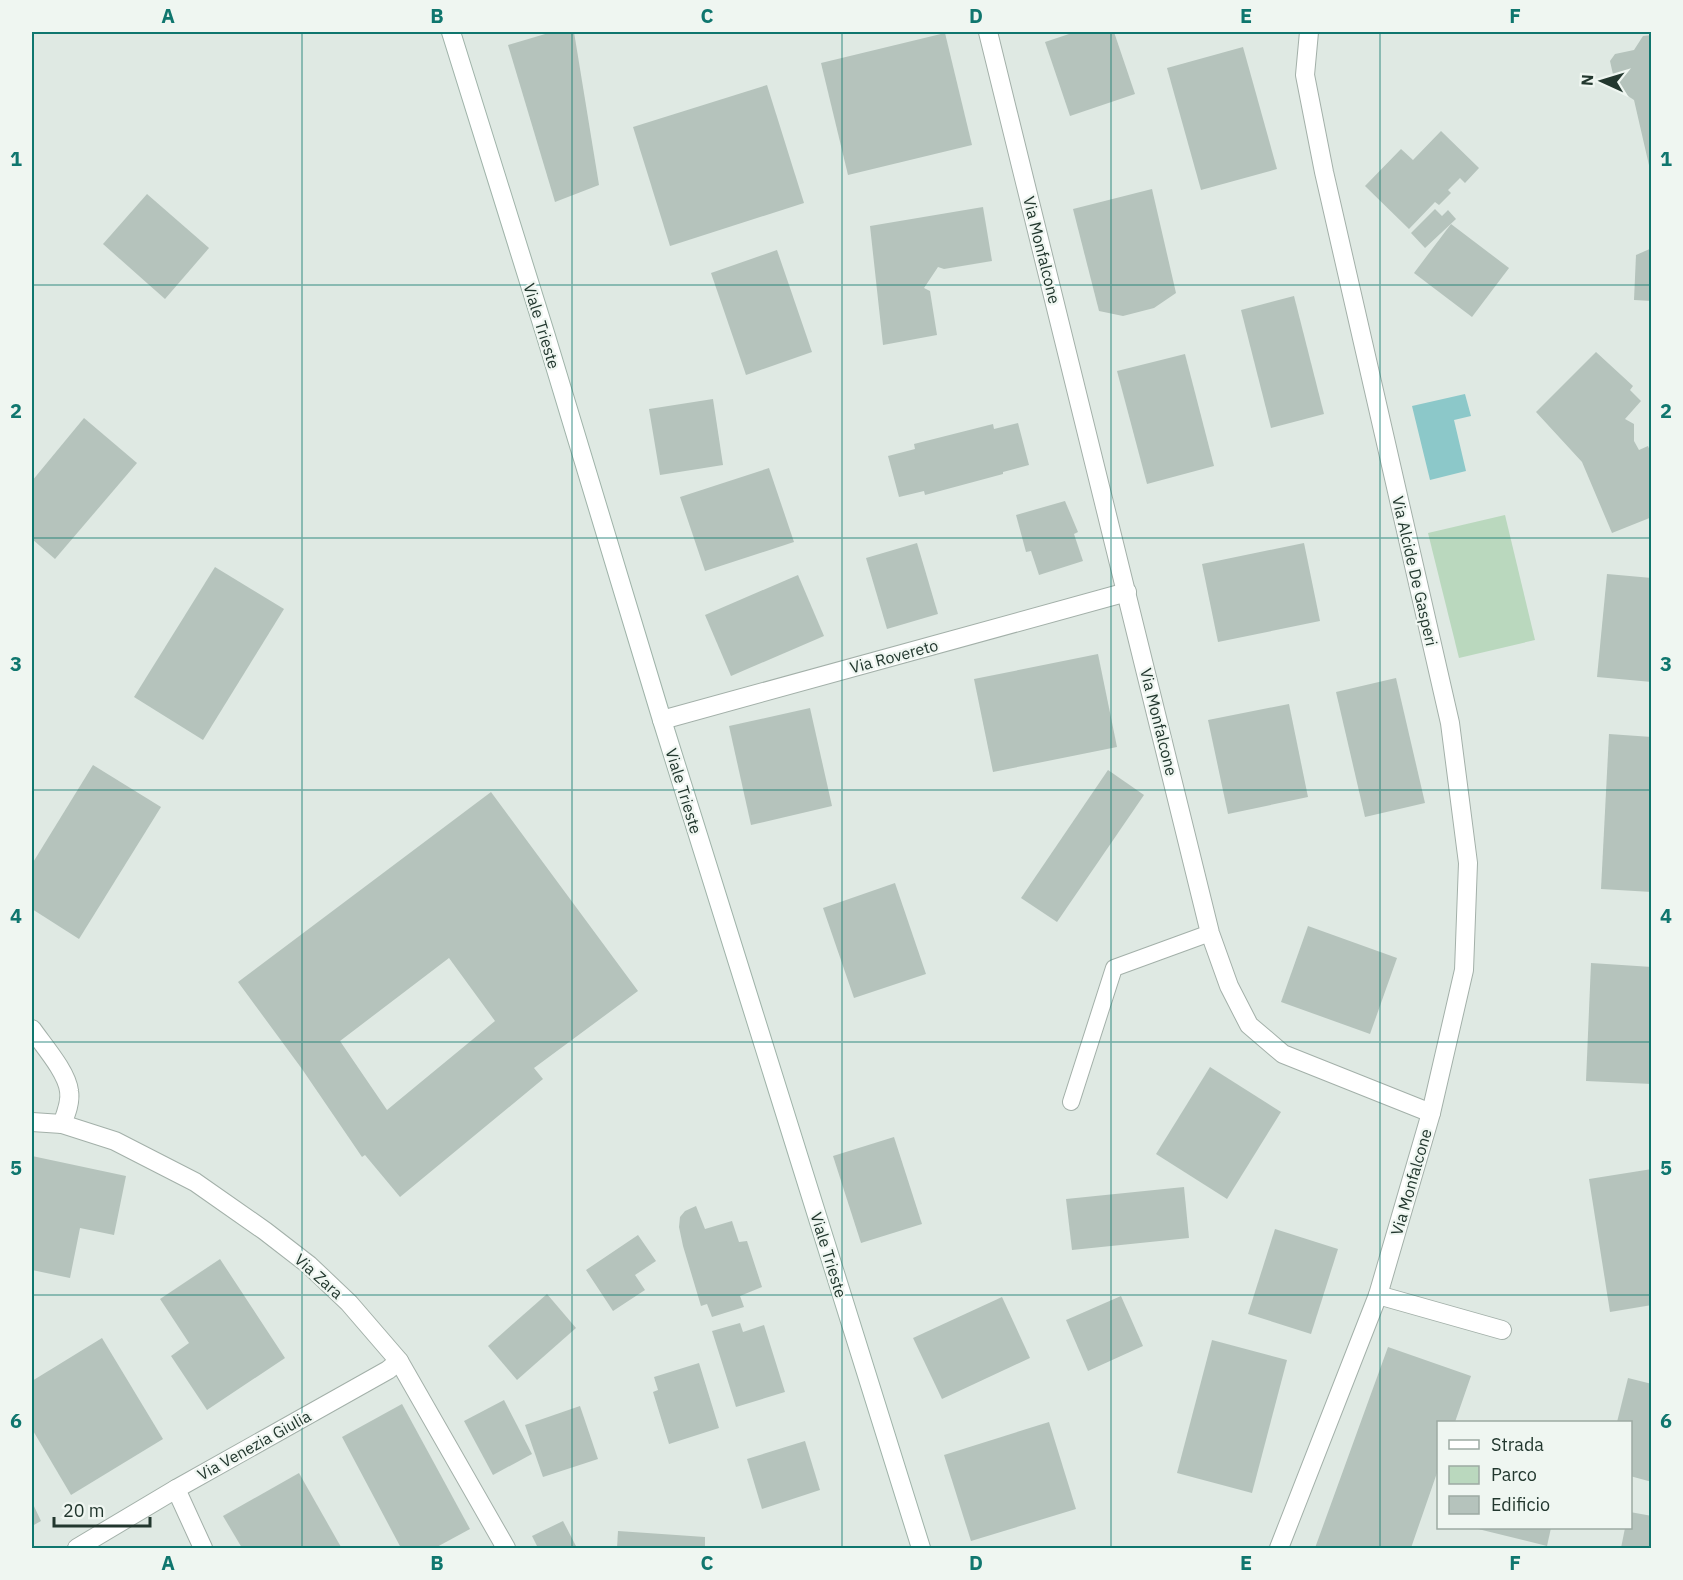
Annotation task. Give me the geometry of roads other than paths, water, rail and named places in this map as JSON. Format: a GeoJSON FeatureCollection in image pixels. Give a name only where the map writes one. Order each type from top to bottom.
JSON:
{"type":"FeatureCollection","features":[{"type":"Feature","properties":{"kind":"street","name":"Viale Trieste"},"geometry":{"type":"LineString","coordinates":[[451,32],[662,720],[921,1548]]}},
{"type":"Feature","properties":{"kind":"street","name":"Via Monfalcone"},"geometry":{"type":"LineString","coordinates":[[988,32],[1210,933],[1229,986],[1249,1025],[1283,1054],[1431,1113],[1378,1295],[1279,1548]]}},
{"type":"Feature","properties":{"kind":"street","name":"Via Alcide De Gasperi"},"geometry":{"type":"LineString","coordinates":[[1309,32],[1305,75],[1327,183],[1450,723],[1468,863],[1464,970],[1431,1113]]}},
{"type":"Feature","properties":{"kind":"street","name":"Via Rovereto"},"geometry":{"type":"LineString","coordinates":[[662,720],[1127,592]]}},
{"type":"Feature","properties":{"kind":"street"},"geometry":{"type":"LineString","coordinates":[[32,1029],[64,1076],[70,1091],[68,1109],[62,1124]]}},
{"type":"Feature","properties":{"kind":"street","name":"Via Zara"},"geometry":{"type":"LineString","coordinates":[[32,1122],[62,1124],[115,1141],[195,1182],[265,1230],[309,1265],[349,1303],[399,1361],[506,1548]]}},
{"type":"Feature","properties":{"kind":"street"},"geometry":{"type":"LineString","coordinates":[[1378,1295],[1502,1330]]}},
{"type":"Feature","properties":{"kind":"street","name":"Via Venezia Giulia"},"geometry":{"type":"LineString","coordinates":[[77,1548],[176,1489],[388,1370],[399,1361]]}},
{"type":"Feature","properties":{"kind":"street"},"geometry":{"type":"LineString","coordinates":[[176,1489],[203,1548]]}},
{"type":"Feature","properties":{"kind":"lane"},"geometry":{"type":"LineString","coordinates":[[1071,1102],[1114,968],[1210,933]]}},
{"type":"Feature","properties":{"kind":"water"},"geometry":{"type":"Polygon","coordinates":[[[1465,394],[1471,416],[1454,420],[1466,471],[1430,480],[1412,406],[1465,394]]]}}]}
